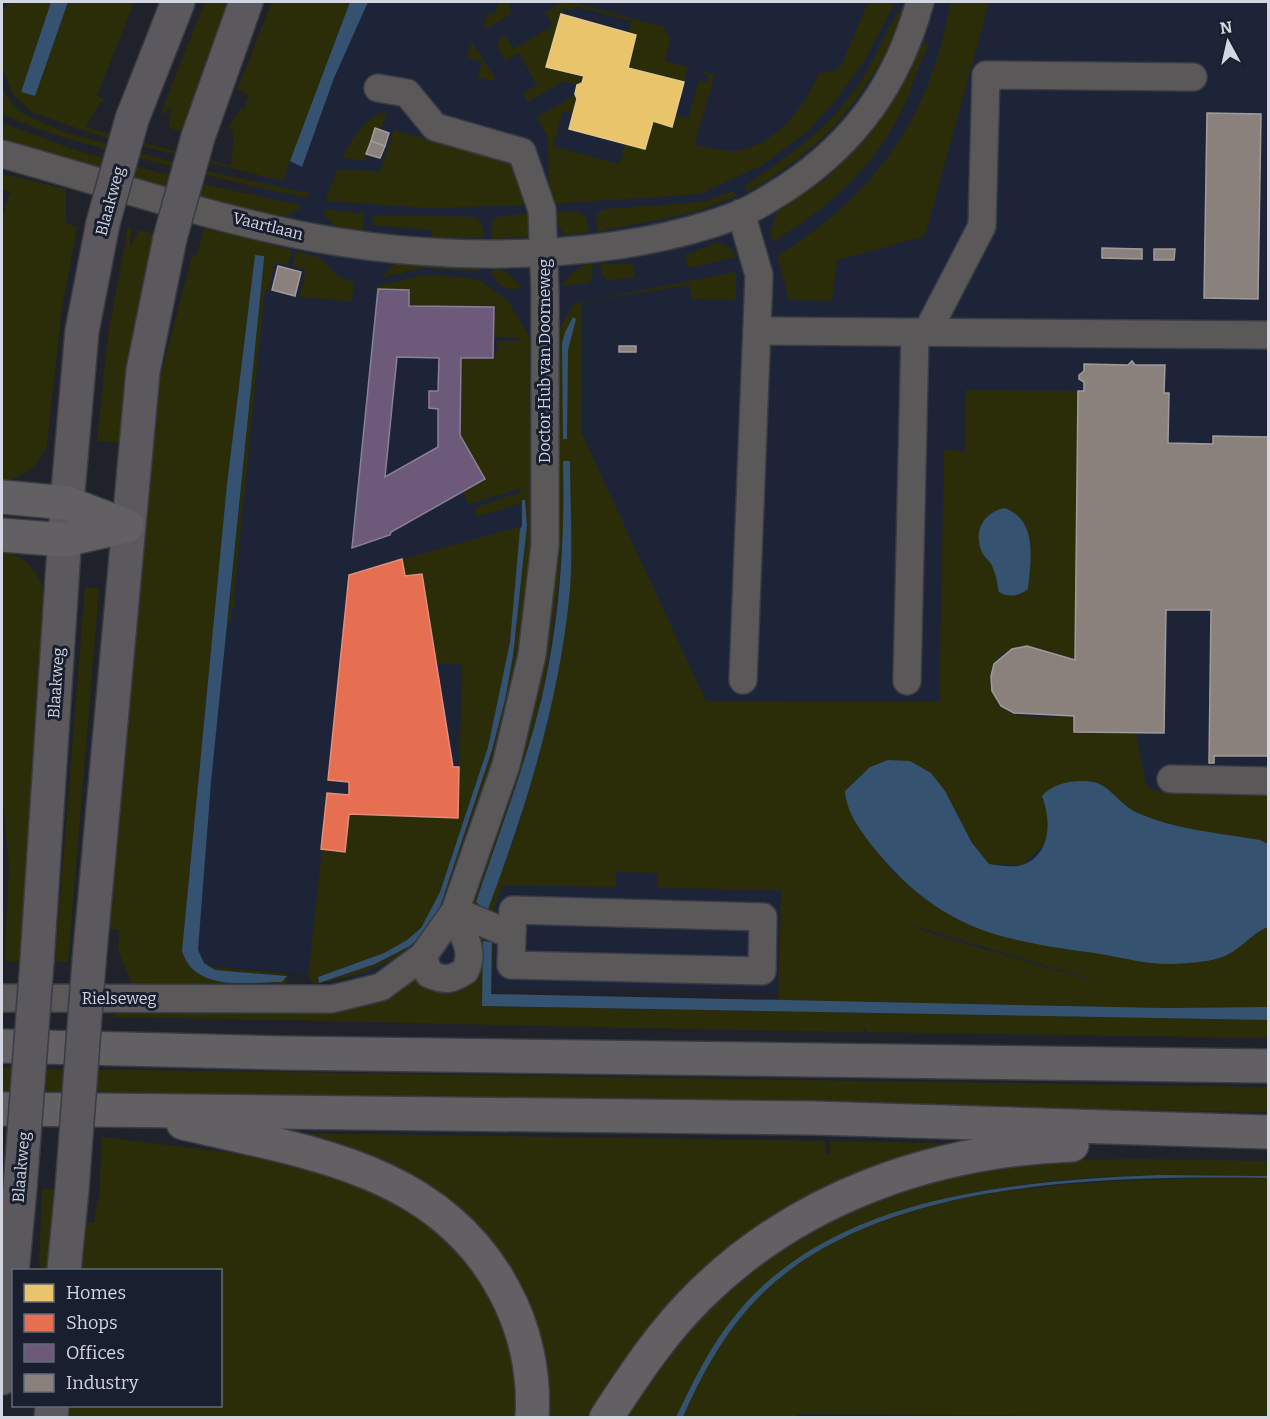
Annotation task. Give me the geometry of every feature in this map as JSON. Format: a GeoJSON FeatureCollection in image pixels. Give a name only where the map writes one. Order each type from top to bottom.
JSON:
{"type":"FeatureCollection","features":[{"type":"Feature","properties":{"kind":"highway"},"geometry":{"type":"LineString","coordinates":[[2,497],[67,503],[127,526]]}},
{"type":"Feature","properties":{"kind":"highway"},"geometry":{"type":"LineString","coordinates":[[2,535],[65,540],[127,526]]}},
{"type":"Feature","properties":{"kind":"highway"},"geometry":{"type":"LineString","coordinates":[[2,1046],[285,1053],[1269,1066]]}},
{"type":"Feature","properties":{"kind":"highway"},"geometry":{"type":"LineString","coordinates":[[2,1109],[814,1118],[1269,1132]]}},
{"type":"Feature","properties":{"kind":"highway"},"geometry":{"type":"LineString","coordinates":[[123,1109],[322,1156],[393,1183],[426,1203],[477,1249],[511,1302],[528,1357],[532,1418]]}},
{"type":"Feature","properties":{"kind":"highway"},"geometry":{"type":"LineString","coordinates":[[606,1418],[644,1362],[700,1295],[762,1243],[808,1213],[886,1179],[976,1156],[1060,1145],[1126,1143],[1218,1132]]}},
{"type":"Feature","properties":{"kind":"main road","name":"Blaakweg"},"geometry":{"type":"LineString","coordinates":[[12,1269],[37,961],[67,503],[82,331],[103,223],[132,119],[178,2]]}},
{"type":"Feature","properties":{"kind":"main road"},"geometry":{"type":"LineString","coordinates":[[64,1269],[127,526],[143,371],[170,238],[198,136],[246,2]]}},
{"type":"Feature","properties":{"kind":"main road","name":"Blaakweg"},"geometry":{"type":"LineString","coordinates":[[2,1378],[12,1272]]}},
{"type":"Feature","properties":{"kind":"street","name":"Doctor Hub van Doorneweg"},"geometry":{"type":"LineString","coordinates":[[237,997],[332,999],[381,987],[423,956],[455,911],[506,765],[532,655],[545,545],[542,252],[595,248],[659,237],[741,213],[806,174],[835,150],[868,114],[894,72],[920,2]]}},
{"type":"Feature","properties":{"kind":"street"},"geometry":{"type":"LineString","coordinates":[[907,681],[921,332],[982,226],[986,75],[1193,77]]}},
{"type":"Feature","properties":{"kind":"street"},"geometry":{"type":"LineString","coordinates":[[378,88],[407,93],[435,127],[522,152],[542,210],[542,252]]}},
{"type":"Feature","properties":{"kind":"street","name":"Vaartlaan"},"geometry":{"type":"LineString","coordinates":[[2,154],[309,236],[370,246],[428,251],[542,252]]}},
{"type":"Feature","properties":{"kind":"street"},"geometry":{"type":"LineString","coordinates":[[741,213],[759,275],[743,680]]}},
{"type":"Feature","properties":{"kind":"street"},"geometry":{"type":"LineString","coordinates":[[757,331],[1269,335]]}},
{"type":"Feature","properties":{"kind":"street"},"geometry":{"type":"LineString","coordinates":[[1171,779],[1269,782]]}},
{"type":"Feature","properties":{"kind":"street"},"geometry":{"type":"LineString","coordinates":[[513,910],[763,917],[762,971],[511,966],[512,935],[513,910]]}},
{"type":"Feature","properties":{"kind":"street"},"geometry":{"type":"LineString","coordinates":[[455,911],[512,935]]}},
{"type":"Feature","properties":{"kind":"street"},"geometry":{"type":"LineString","coordinates":[[423,956],[429,974],[440,979],[451,980],[465,971],[470,954],[467,939],[458,924],[455,911]]}},
{"type":"Feature","properties":{"kind":"street","name":"Rielseweg"},"geometry":{"type":"LineString","coordinates":[[2,998],[237,997]]}},
{"type":"Feature","properties":{"kind":"shaded area"},"geometry":{"type":"Polygon","coordinates":[[[51,2],[68,2],[35,96],[21,92],[51,2]]]}},
{"type":"Feature","properties":{"kind":"shaded area"},"geometry":{"type":"Polygon","coordinates":[[[338,2],[1268,2],[1268,994],[490,989],[194,964],[260,145],[338,2]]]}},
{"type":"Feature","properties":{"kind":"shaded area"},"geometry":{"type":"Polygon","coordinates":[[[350,2],[368,2],[334,78],[302,167],[290,161],[350,2]]]}},
{"type":"Feature","properties":{"kind":"shaded area"},"geometry":{"type":"Polygon","coordinates":[[[255,255],[264,256],[264,259],[211,782],[198,950],[204,963],[215,970],[287,976],[282,982],[239,983],[210,979],[198,974],[182,951],[227,484],[255,255]]]}},
{"type":"Feature","properties":{"kind":"shaded area"},"geometry":{"type":"Polygon","coordinates":[[[573,317],[576,319],[568,350],[567,439],[563,439],[562,343],[573,317]]]}},
{"type":"Feature","properties":{"kind":"shaded area"},"geometry":{"type":"Polygon","coordinates":[[[563,461],[570,461],[571,557],[570,589],[558,672],[550,713],[528,793],[487,912],[476,902],[528,749],[548,668],[560,580],[563,461]]]}},
{"type":"Feature","properties":{"kind":"shaded area"},"geometry":{"type":"Polygon","coordinates":[[[522,500],[525,500],[527,525],[513,656],[505,700],[492,750],[441,904],[427,930],[410,946],[375,964],[319,983],[318,977],[384,953],[407,940],[421,928],[440,892],[488,747],[510,642],[522,526],[522,500]]]}},
{"type":"Feature","properties":{"kind":"shaded area"},"geometry":{"type":"Polygon","coordinates":[[[1004,508],[1015,513],[1023,521],[1030,542],[1028,589],[1014,595],[999,592],[994,571],[979,545],[979,531],[985,519],[990,514],[1004,508]]]}},
{"type":"Feature","properties":{"kind":"shaded area"},"geometry":{"type":"Polygon","coordinates":[[[888,760],[910,761],[931,773],[945,791],[972,843],[989,864],[1018,866],[1032,860],[1044,845],[1047,835],[1047,815],[1042,796],[1053,787],[1073,781],[1100,784],[1131,810],[1153,819],[1198,830],[1260,840],[1268,844],[1268,927],[1233,952],[1221,957],[1201,962],[1164,964],[1032,943],[974,927],[948,914],[923,897],[898,875],[873,847],[851,814],[845,791],[870,767],[888,760]]]}},
{"type":"Feature","properties":{"kind":"shaded area"},"geometry":{"type":"Polygon","coordinates":[[[483,941],[492,942],[491,994],[1166,1008],[1268,1007],[1268,1020],[482,1006],[483,941]]]}},
{"type":"Feature","properties":{"kind":"shaded area"},"geometry":{"type":"Polygon","coordinates":[[[1159,1175],[1268,1176],[1268,1178],[1138,1179],[1068,1183],[997,1192],[928,1207],[864,1228],[806,1259],[757,1299],[734,1326],[715,1355],[683,1417],[676,1417],[711,1350],[738,1312],[778,1272],[825,1242],[877,1218],[932,1201],[1047,1182],[1159,1175]]]}},
{"type":"Feature","properties":{"kind":"green space"},"geometry":{"type":"Polygon","coordinates":[[[10,2],[51,2],[21,91],[34,96],[68,2],[134,2],[97,95],[104,100],[103,103],[100,102],[86,127],[231,166],[234,130],[228,128],[241,108],[244,109],[249,95],[237,90],[272,2],[350,2],[283,181],[90,133],[32,112],[13,95],[2,67],[2,11],[10,2]]]}},
{"type":"Feature","properties":{"kind":"green space"},"geometry":{"type":"Polygon","coordinates":[[[205,2],[232,2],[185,132],[169,128],[171,106],[164,114],[161,113],[205,2]]]}},
{"type":"Feature","properties":{"kind":"green space"},"geometry":{"type":"Polygon","coordinates":[[[498,2],[509,2],[510,15],[489,27],[483,27],[488,12],[495,14],[498,2]]]}},
{"type":"Feature","properties":{"kind":"green space"},"geometry":{"type":"Polygon","coordinates":[[[563,2],[572,2],[664,27],[670,39],[665,61],[688,67],[683,82],[628,68],[636,35],[628,34],[631,21],[574,6],[572,10],[563,8],[546,66],[584,76],[582,83],[577,85],[564,81],[528,102],[523,93],[537,85],[519,53],[505,61],[498,48],[499,40],[505,35],[513,49],[553,26],[545,12],[563,2]]]}},
{"type":"Feature","properties":{"kind":"green space"},"geometry":{"type":"Polygon","coordinates":[[[868,2],[895,2],[864,61],[836,100],[804,134],[762,165],[700,194],[549,204],[548,138],[537,117],[575,95],[577,99],[573,114],[563,111],[553,146],[619,164],[625,144],[645,149],[653,121],[675,114],[688,118],[699,81],[707,83],[709,76],[701,73],[702,71],[715,75],[696,139],[697,147],[729,151],[748,148],[762,142],[786,124],[805,100],[819,73],[834,71],[842,64],[868,2]]]}},
{"type":"Feature","properties":{"kind":"green space"},"geometry":{"type":"Polygon","coordinates":[[[950,2],[989,2],[925,236],[837,260],[832,301],[789,300],[777,256],[812,233],[843,207],[894,149],[913,117],[929,81],[941,43],[950,2]]]}},
{"type":"Feature","properties":{"kind":"green space"},"geometry":{"type":"Polygon","coordinates":[[[902,8],[905,10],[878,66],[843,116],[799,158],[747,192],[746,185],[808,140],[847,100],[864,76],[892,22],[902,8]]]}},
{"type":"Feature","properties":{"kind":"green space"},"geometry":{"type":"Polygon","coordinates":[[[923,41],[928,46],[904,104],[895,123],[871,159],[826,204],[773,242],[770,232],[778,211],[828,177],[867,138],[900,90],[923,41]]]}},
{"type":"Feature","properties":{"kind":"green space"},"geometry":{"type":"Polygon","coordinates":[[[472,42],[495,78],[493,81],[477,77],[482,62],[467,57],[472,42]]]}},
{"type":"Feature","properties":{"kind":"green space"},"geometry":{"type":"Polygon","coordinates":[[[2,87],[10,101],[22,113],[64,132],[202,170],[309,193],[308,198],[142,159],[36,128],[2,114],[2,87]]]}},
{"type":"Feature","properties":{"kind":"green space"},"geometry":{"type":"Polygon","coordinates":[[[384,112],[387,113],[380,130],[375,129],[364,160],[342,158],[364,125],[384,112]]]}},
{"type":"Feature","properties":{"kind":"green space"},"geometry":{"type":"Polygon","coordinates":[[[2,123],[78,151],[211,186],[300,205],[300,209],[282,218],[2,145],[2,123]]]}},
{"type":"Feature","properties":{"kind":"green space"},"geometry":{"type":"Polygon","coordinates":[[[394,130],[531,169],[531,205],[430,208],[325,201],[337,170],[380,171],[394,130]]]}},
{"type":"Feature","properties":{"kind":"green space"},"geometry":{"type":"Polygon","coordinates":[[[2,174],[66,189],[66,223],[77,227],[61,314],[47,445],[40,459],[30,469],[17,477],[2,481],[2,218],[10,192],[2,190],[2,174]]]}},
{"type":"Feature","properties":{"kind":"green space"},"geometry":{"type":"Polygon","coordinates":[[[733,191],[737,196],[695,212],[597,232],[596,215],[603,209],[702,202],[733,191]]]}},
{"type":"Feature","properties":{"kind":"green space"},"geometry":{"type":"Polygon","coordinates":[[[325,209],[364,214],[363,231],[337,228],[324,214],[325,209]]]}},
{"type":"Feature","properties":{"kind":"green space"},"geometry":{"type":"Polygon","coordinates":[[[577,211],[587,217],[589,232],[565,235],[549,212],[577,211]]]}},
{"type":"Feature","properties":{"kind":"green space"},"geometry":{"type":"Polygon","coordinates":[[[531,213],[531,232],[527,237],[492,239],[492,222],[497,217],[531,213]]]}},
{"type":"Feature","properties":{"kind":"green space"},"geometry":{"type":"Polygon","coordinates":[[[373,215],[476,217],[482,223],[484,238],[431,238],[431,230],[372,225],[373,215]]]}},
{"type":"Feature","properties":{"kind":"green space"},"geometry":{"type":"Polygon","coordinates":[[[205,226],[292,250],[288,265],[275,262],[269,287],[272,290],[265,289],[234,597],[236,606],[232,608],[231,622],[228,621],[264,257],[255,255],[227,484],[182,951],[198,974],[210,979],[239,983],[282,982],[286,976],[215,970],[207,966],[288,974],[287,987],[133,986],[118,951],[119,930],[106,929],[153,405],[192,256],[196,257],[205,226]]]}},
{"type":"Feature","properties":{"kind":"green space"},"geometry":{"type":"Polygon","coordinates":[[[128,227],[131,228],[130,248],[139,230],[157,234],[120,443],[97,441],[108,335],[128,227]]]}},
{"type":"Feature","properties":{"kind":"green space"},"geometry":{"type":"Polygon","coordinates":[[[718,242],[732,249],[735,257],[688,268],[685,255],[718,242]]]}},
{"type":"Feature","properties":{"kind":"green space"},"geometry":{"type":"Polygon","coordinates":[[[296,251],[320,258],[338,276],[354,282],[352,302],[295,296],[300,295],[306,270],[292,266],[296,251]]]}},
{"type":"Feature","properties":{"kind":"green space"},"geometry":{"type":"Polygon","coordinates":[[[396,262],[483,265],[483,268],[478,271],[422,268],[381,278],[396,262]]]}},
{"type":"Feature","properties":{"kind":"green space"},"geometry":{"type":"Polygon","coordinates":[[[587,263],[593,263],[592,280],[588,283],[561,286],[572,273],[587,263]]]}},
{"type":"Feature","properties":{"kind":"green space"},"geometry":{"type":"Polygon","coordinates":[[[600,264],[633,264],[635,277],[607,280],[602,275],[600,264]]]}},
{"type":"Feature","properties":{"kind":"green space"},"geometry":{"type":"Polygon","coordinates":[[[493,266],[508,273],[522,286],[509,289],[502,286],[492,275],[493,266]]]}},
{"type":"Feature","properties":{"kind":"green space"},"geometry":{"type":"Polygon","coordinates":[[[736,272],[736,300],[692,299],[690,285],[581,302],[581,432],[706,701],[939,702],[944,450],[965,451],[965,390],[1078,391],[1075,660],[1031,647],[1016,648],[1006,652],[993,667],[991,687],[994,697],[1009,712],[1016,714],[1032,717],[1074,716],[1074,732],[1136,733],[1146,785],[1156,791],[1268,793],[1268,844],[1260,840],[1198,830],[1153,819],[1132,810],[1100,784],[1073,781],[1053,787],[1042,796],[1048,812],[1046,843],[1023,865],[989,864],[972,843],[947,796],[888,760],[873,767],[857,779],[846,800],[862,830],[896,875],[1171,964],[1227,955],[1257,931],[1268,927],[1268,1007],[1166,1008],[778,1000],[781,890],[657,888],[657,873],[616,872],[616,887],[503,885],[491,917],[473,908],[470,901],[516,767],[555,336],[574,303],[736,272]],[[569,461],[555,618],[541,700],[516,787],[476,902],[512,846],[548,723],[570,586],[569,461]],[[902,922],[933,934],[1093,981],[1093,980],[902,922]]]}},
{"type":"Feature","properties":{"kind":"green space"},"geometry":{"type":"Polygon","coordinates":[[[423,275],[471,278],[481,281],[508,301],[529,336],[531,535],[523,627],[512,693],[497,757],[462,866],[458,865],[447,893],[432,921],[441,904],[492,750],[505,700],[513,656],[527,525],[525,501],[522,501],[522,526],[521,503],[477,517],[474,508],[521,492],[521,488],[469,504],[462,491],[484,479],[460,439],[461,354],[497,354],[497,341],[519,341],[518,337],[493,337],[493,308],[409,307],[409,290],[378,289],[376,292],[377,286],[423,275]]]}},
{"type":"Feature","properties":{"kind":"green space"},"geometry":{"type":"Polygon","coordinates":[[[522,526],[510,642],[488,747],[440,892],[421,928],[407,940],[384,953],[318,977],[318,982],[375,964],[410,946],[407,949],[368,971],[314,984],[308,976],[322,849],[345,852],[349,814],[458,817],[462,664],[436,663],[421,574],[405,577],[402,559],[522,526]]]}},
{"type":"Feature","properties":{"kind":"green space"},"geometry":{"type":"Polygon","coordinates":[[[2,552],[20,558],[33,569],[41,584],[46,602],[21,961],[5,961],[9,866],[2,790],[2,552]]]}},
{"type":"Feature","properties":{"kind":"green space"},"geometry":{"type":"Polygon","coordinates":[[[85,587],[99,588],[68,962],[55,962],[85,587]]]}},
{"type":"Feature","properties":{"kind":"green space"},"geometry":{"type":"Polygon","coordinates":[[[473,928],[493,941],[492,994],[579,996],[491,994],[492,942],[484,941],[482,1006],[1268,1020],[1268,1038],[866,1032],[865,1028],[863,1032],[769,1031],[114,1017],[114,1007],[173,1007],[413,977],[433,988],[456,989],[470,983],[473,928]]]}},
{"type":"Feature","properties":{"kind":"green space"},"geometry":{"type":"Polygon","coordinates":[[[2,1068],[1268,1087],[1268,1112],[2,1094],[2,1076],[7,1075],[2,1073],[2,1068]]]}},
{"type":"Feature","properties":{"kind":"green space"},"geometry":{"type":"Polygon","coordinates":[[[288,1133],[825,1141],[826,1155],[831,1154],[829,1141],[982,1144],[820,1197],[594,1417],[540,1418],[504,1273],[288,1133]]]}},
{"type":"Feature","properties":{"kind":"green space"},"geometry":{"type":"Polygon","coordinates":[[[102,1137],[259,1156],[369,1186],[436,1228],[475,1272],[503,1323],[515,1370],[517,1418],[62,1418],[63,1407],[222,1407],[222,1269],[75,1269],[79,1222],[94,1223],[99,1200],[102,1137]]]}},
{"type":"Feature","properties":{"kind":"green space"},"geometry":{"type":"Polygon","coordinates":[[[1075,1160],[1268,1161],[1268,1176],[1138,1175],[1068,1179],[999,1188],[931,1202],[866,1223],[808,1253],[757,1292],[721,1336],[676,1417],[621,1418],[700,1312],[795,1236],[911,1185],[997,1167],[1075,1160]]]}},
{"type":"Feature","properties":{"kind":"green space"},"geometry":{"type":"Polygon","coordinates":[[[1268,1178],[1268,1417],[797,1414],[797,1418],[683,1418],[722,1342],[739,1319],[783,1275],[834,1242],[891,1217],[953,1200],[1081,1183],[1268,1178]]]}},
{"type":"Feature","properties":{"kind":"green space"},"geometry":{"type":"Polygon","coordinates":[[[42,1189],[58,1189],[51,1269],[39,1269],[42,1189]]]}},
{"type":"Feature","properties":{"kind":"building: Homes"},"geometry":{"type":"Polygon","coordinates":[[[561,14],[636,35],[628,68],[684,82],[672,127],[653,121],[645,149],[569,129],[577,99],[575,94],[577,85],[582,83],[584,76],[546,67],[561,14]]]}},
{"type":"Feature","properties":{"kind":"building: Shops"},"geometry":{"type":"Polygon","coordinates":[[[402,559],[405,576],[422,574],[453,767],[459,767],[458,818],[349,814],[345,852],[321,849],[327,793],[349,795],[349,782],[328,780],[349,575],[402,559]]]}},
{"type":"Feature","properties":{"kind":"building: Offices"},"geometry":{"type":"Polygon","coordinates":[[[378,289],[409,290],[409,306],[494,307],[493,358],[461,358],[460,435],[485,479],[391,532],[390,535],[352,548],[378,289]],[[397,357],[385,477],[438,447],[438,409],[429,408],[429,391],[438,391],[439,358],[397,357]]]}},
{"type":"Feature","properties":{"kind":"building: Industry"},"geometry":{"type":"Polygon","coordinates":[[[1207,113],[1261,114],[1258,299],[1204,298],[1207,113]]]}},
{"type":"Feature","properties":{"kind":"building: Industry"},"geometry":{"type":"Polygon","coordinates":[[[375,128],[389,133],[385,146],[371,141],[375,128]]]}},
{"type":"Feature","properties":{"kind":"building: Industry"},"geometry":{"type":"Polygon","coordinates":[[[371,141],[385,146],[380,158],[366,154],[371,141]]]}},
{"type":"Feature","properties":{"kind":"building: Industry"},"geometry":{"type":"Polygon","coordinates":[[[1102,248],[1142,249],[1142,259],[1102,258],[1102,248]]]}},
{"type":"Feature","properties":{"kind":"building: Industry"},"geometry":{"type":"Polygon","coordinates":[[[1154,249],[1175,249],[1174,260],[1154,260],[1154,249]]]}},
{"type":"Feature","properties":{"kind":"building: Industry"},"geometry":{"type":"Polygon","coordinates":[[[278,266],[301,272],[295,296],[272,290],[278,266]]]}},
{"type":"Feature","properties":{"kind":"building: Industry"},"geometry":{"type":"Polygon","coordinates":[[[619,346],[636,346],[636,352],[619,352],[619,346]]]}},
{"type":"Feature","properties":{"kind":"building: Industry"},"geometry":{"type":"Polygon","coordinates":[[[1132,361],[1135,365],[1165,365],[1164,393],[1169,393],[1168,443],[1213,444],[1213,436],[1268,437],[1268,756],[1214,756],[1214,763],[1209,763],[1211,610],[1166,610],[1164,733],[1074,732],[1074,716],[1014,713],[1001,706],[992,691],[991,676],[994,664],[1012,649],[1027,646],[1075,660],[1078,391],[1084,391],[1084,382],[1079,379],[1079,375],[1084,371],[1084,364],[1128,365],[1132,361]]]}}]}
